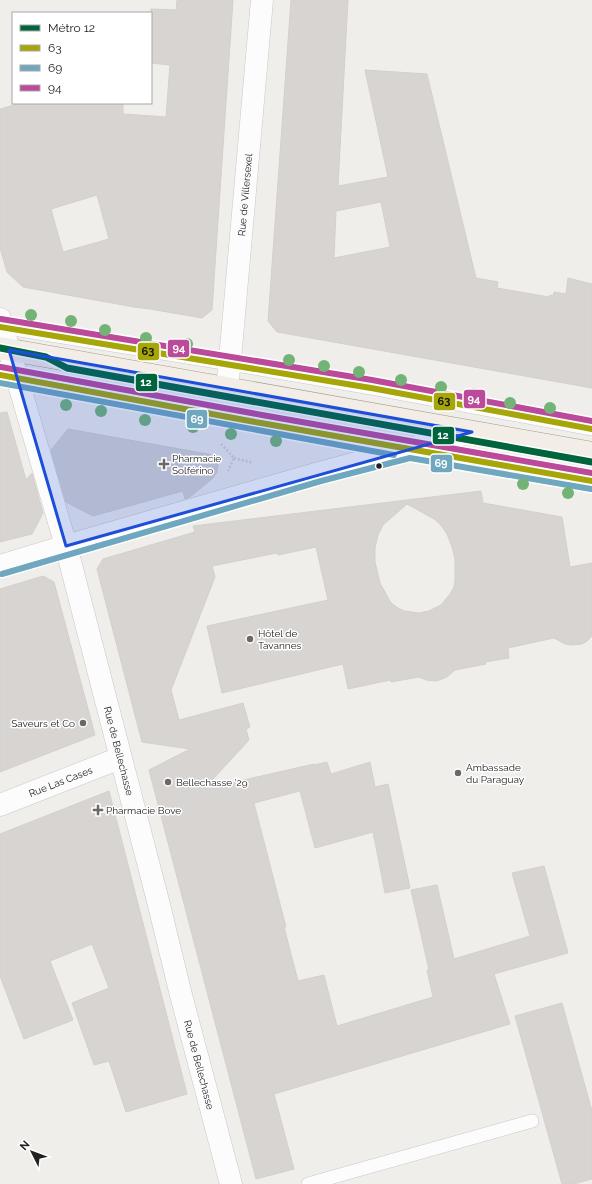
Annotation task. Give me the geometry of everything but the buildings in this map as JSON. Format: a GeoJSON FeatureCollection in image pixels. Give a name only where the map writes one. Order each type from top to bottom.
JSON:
{"type":"FeatureCollection","features":[{"type":"Feature","properties":{"kind":"main road"},"geometry":{"type":"LineString","coordinates":[[2,334],[227,389],[592,453]]}},
{"type":"Feature","properties":{"kind":"street","name":"Rue de Villersexel"},"geometry":{"type":"LineString","coordinates":[[227,389],[262,0]]}},
{"type":"Feature","properties":{"kind":"street","name":"Rue de Bellechasse"},"geometry":{"type":"LineString","coordinates":[[2,334],[8,376],[66,546],[231,1184]]}},
{"type":"Feature","properties":{"kind":"street"},"geometry":{"type":"LineString","coordinates":[[0,566],[319,473],[410,450],[472,432]]}},
{"type":"Feature","properties":{"kind":"street","name":"Rue Las Cases"},"geometry":{"type":"LineString","coordinates":[[0,805],[120,758]]}},
{"type":"Feature","properties":{"kind":"lane"},"geometry":{"type":"LineString","coordinates":[[2,334],[230,364],[592,429]]}},
{"type":"Feature","properties":{"kind":"lane"},"geometry":{"type":"LineString","coordinates":[[8,376],[410,450],[592,481]]}},
{"type":"Feature","properties":{"kind":"lane"},"geometry":{"type":"LineString","coordinates":[[308,1184],[532,1121]]}},
{"type":"Feature","properties":{"kind":"path"},"geometry":{"type":"LineString","coordinates":[[222,444],[234,458],[260,465]]}},
{"type":"Feature","properties":{"kind":"path"},"geometry":{"type":"LineString","coordinates":[[226,475],[234,458]]}},
{"type":"Feature","properties":{"kind":"highlighted area"},"geometry":{"type":"Polygon","coordinates":[[[9,350],[472,432],[66,546],[9,350]]]}},
{"type":"Feature","properties":{"kind":"metro line","name":"12"},"geometry":{"type":"LineString","coordinates":[[0,348],[46,357],[67,368],[592,462]]}},
{"type":"Feature","properties":{"kind":"transit line","name":"94"},"geometry":{"type":"LineString","coordinates":[[1,319],[372,380],[592,421]]}},
{"type":"Feature","properties":{"kind":"transit line","name":"63"},"geometry":{"type":"LineString","coordinates":[[0,327],[371,388],[592,429]]}},
{"type":"Feature","properties":{"kind":"transit line","name":"94"},"geometry":{"type":"LineString","coordinates":[[1,367],[592,473]]}},
{"type":"Feature","properties":{"kind":"transit line","name":"63"},"geometry":{"type":"LineString","coordinates":[[0,375],[261,423],[592,481]]}},
{"type":"Feature","properties":{"kind":"transit line","name":"69"},"geometry":{"type":"LineString","coordinates":[[0,383],[394,455]]}},
{"type":"Feature","properties":{"kind":"transit line","name":"69"},"geometry":{"type":"LineString","coordinates":[[2,574],[321,481],[410,458],[591,489]]}},
{"type":"Feature","properties":{"kind":"place","name":"Pharmacie Solférino"},"geometry":{"type":"Point","coordinates":[164,464]}},
{"type":"Feature","properties":{"kind":"place","name":"Hôtel de Tavannes"},"geometry":{"type":"Point","coordinates":[250,639]}},
{"type":"Feature","properties":{"kind":"place","name":"Saveurs et Co"},"geometry":{"type":"Point","coordinates":[83,723]}},
{"type":"Feature","properties":{"kind":"place","name":"Ambassade du Paraguay"},"geometry":{"type":"Point","coordinates":[458,773]}},
{"type":"Feature","properties":{"kind":"place","name":"Bellechasse '29"},"geometry":{"type":"Point","coordinates":[168,782]}},
{"type":"Feature","properties":{"kind":"place","name":"Pharmacie Bove"},"geometry":{"type":"Point","coordinates":[98,810]}}]}
